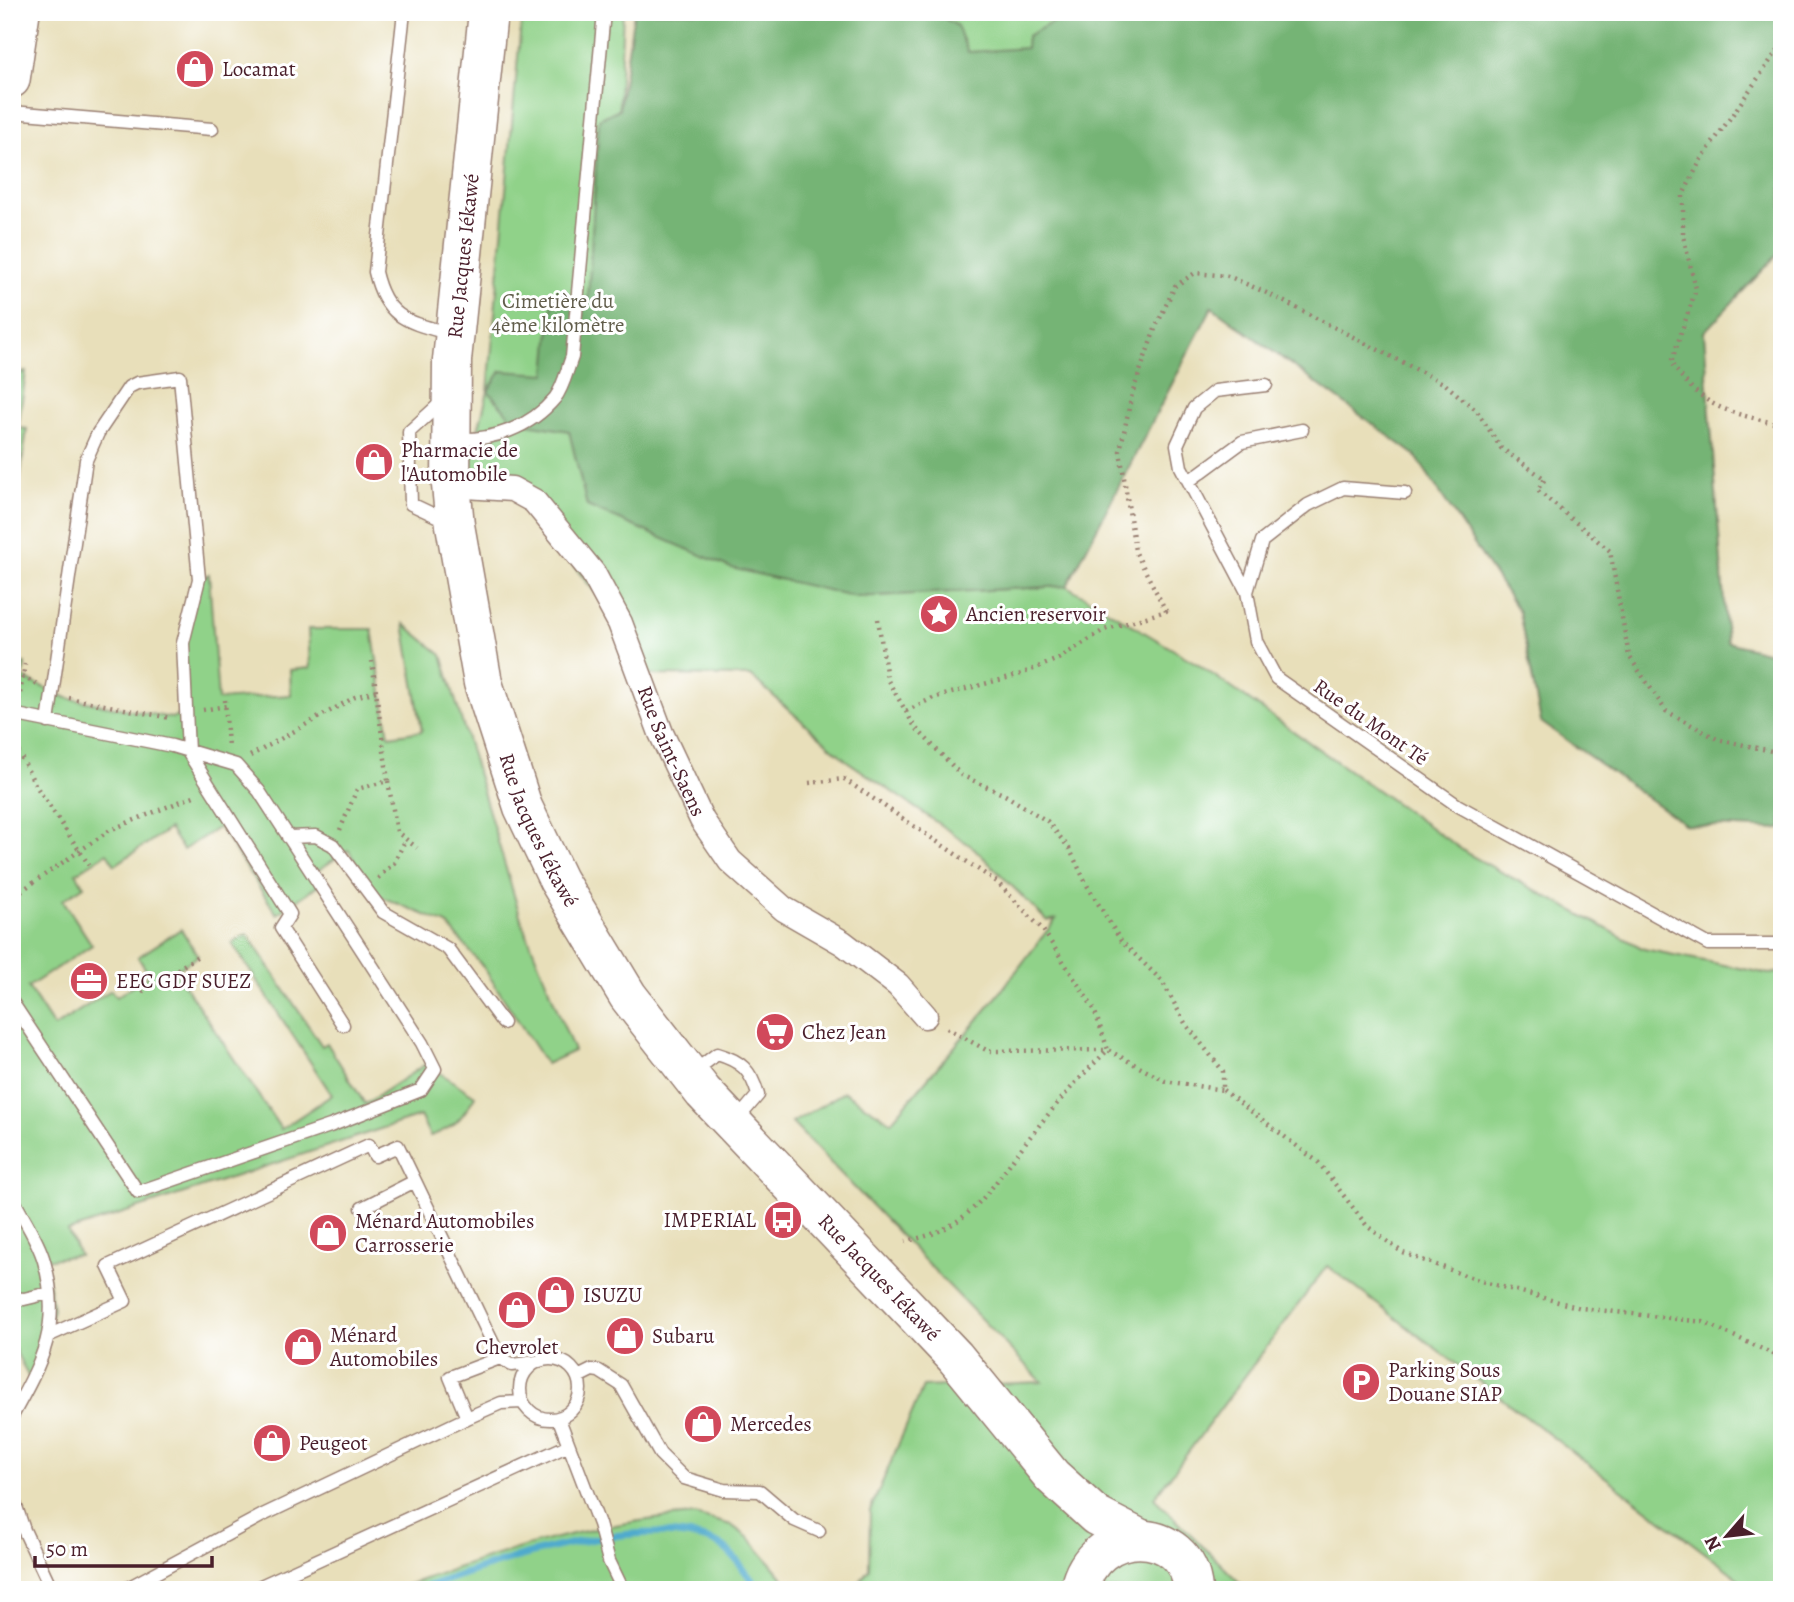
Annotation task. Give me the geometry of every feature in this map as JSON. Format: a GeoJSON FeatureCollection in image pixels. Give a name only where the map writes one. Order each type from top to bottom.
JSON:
{"type":"FeatureCollection","features":[{"type":"Feature","properties":{"kind":"main road","name":"Rue Jacques Iékawé"},"geometry":{"type":"LineString","coordinates":[[488,13],[454,335],[450,395],[451,485],[455,525],[483,683],[523,807],[558,880],[628,996],[690,1074],[734,1124],[956,1357],[1052,1476],[1096,1516],[1139,1538],[1158,1542],[1174,1552],[1186,1567],[1195,1588]]}},
{"type":"Feature","properties":{"kind":"main road","name":"Rue Jacques Iékawé"},"geometry":{"type":"LineString","coordinates":[[1052,1476],[1083,1578]]}},
{"type":"Feature","properties":{"kind":"main road"},"geometry":{"type":"LineString","coordinates":[[1083,1578],[1109,1545],[1139,1538]]}},
{"type":"Feature","properties":{"kind":"street"},"geometry":{"type":"LineString","coordinates":[[12,80],[22,12]]}},
{"type":"Feature","properties":{"kind":"street","name":"Rue Saint-Saens"},"geometry":{"type":"LineString","coordinates":[[451,485],[512,489],[534,501],[593,573],[620,624],[661,733],[702,820],[730,862],[783,909],[843,943],[898,985],[925,1016]]}},
{"type":"Feature","properties":{"kind":"lane"},"geometry":{"type":"LineString","coordinates":[[404,12],[375,272],[381,297],[403,320],[454,335]]}},
{"type":"Feature","properties":{"kind":"lane"},"geometry":{"type":"LineString","coordinates":[[450,439],[482,440],[526,424],[556,397],[572,357],[604,12]]}},
{"type":"Feature","properties":{"kind":"lane"},"geometry":{"type":"LineString","coordinates":[[12,112],[212,129]]}},
{"type":"Feature","properties":{"kind":"lane"},"geometry":{"type":"LineString","coordinates":[[48,722],[86,460],[99,433],[130,387],[137,383],[180,377],[199,579],[183,643],[188,752],[208,788],[290,914],[281,928],[343,1025]]}},
{"type":"Feature","properties":{"kind":"lane","name":"Rue du Mont Té"},"geometry":{"type":"LineString","coordinates":[[1266,385],[1215,391],[1194,408],[1177,445],[1181,467],[1247,592],[1256,641],[1276,678],[1457,805],[1708,944],[1782,944]]}},
{"type":"Feature","properties":{"kind":"lane"},"geometry":{"type":"LineString","coordinates":[[450,395],[409,432],[411,504],[455,525]]}},
{"type":"Feature","properties":{"kind":"lane"},"geometry":{"type":"LineString","coordinates":[[1189,481],[1242,442],[1302,430]]}},
{"type":"Feature","properties":{"kind":"lane"},"geometry":{"type":"LineString","coordinates":[[1247,592],[1262,541],[1308,505],[1343,488],[1405,493]]}},
{"type":"Feature","properties":{"kind":"lane"},"geometry":{"type":"LineString","coordinates":[[12,714],[232,764],[259,791],[422,1043],[435,1069],[421,1090],[330,1126],[138,1192],[12,1002]]}},
{"type":"Feature","properties":{"kind":"lane"},"geometry":{"type":"LineString","coordinates":[[288,837],[316,836],[333,845],[383,912],[448,949],[503,1023]]}},
{"type":"Feature","properties":{"kind":"lane"},"geometry":{"type":"LineString","coordinates":[[50,1335],[125,1301],[108,1266],[369,1146],[375,1156],[398,1146],[500,1358],[512,1365],[546,1359],[565,1363],[578,1377],[580,1397],[568,1414],[559,1419],[539,1418],[522,1402],[520,1385],[523,1376],[537,1362]]}},
{"type":"Feature","properties":{"kind":"lane"},"geometry":{"type":"LineString","coordinates":[[362,1208],[415,1181]]}},
{"type":"Feature","properties":{"kind":"lane"},"geometry":{"type":"LineString","coordinates":[[12,1197],[44,1259],[53,1309],[50,1335],[31,1382],[12,1416]]}},
{"type":"Feature","properties":{"kind":"lane"},"geometry":{"type":"LineString","coordinates":[[12,1298],[24,1299],[49,1293]]}},
{"type":"Feature","properties":{"kind":"lane"},"geometry":{"type":"LineString","coordinates":[[467,1418],[450,1377],[500,1358]]}},
{"type":"Feature","properties":{"kind":"lane"},"geometry":{"type":"LineString","coordinates":[[578,1377],[592,1370],[621,1385],[660,1454],[684,1478],[724,1490],[760,1491],[794,1520],[819,1531]]}},
{"type":"Feature","properties":{"kind":"lane"},"geometry":{"type":"LineString","coordinates":[[124,1590],[150,1584],[263,1515],[467,1418],[501,1402],[522,1402]]}},
{"type":"Feature","properties":{"kind":"lane"},"geometry":{"type":"LineString","coordinates":[[559,1419],[599,1524],[609,1561],[623,1590]]}},
{"type":"Feature","properties":{"kind":"lane"},"geometry":{"type":"LineString","coordinates":[[252,1590],[569,1445]]}},
{"type":"Feature","properties":{"kind":"lane"},"geometry":{"type":"LineString","coordinates":[[12,1495],[24,1531],[52,1590]]}},
{"type":"Feature","properties":{"kind":"path"},"geometry":{"type":"LineString","coordinates":[[1782,44],[1700,161],[1683,195],[1683,236],[1696,289],[1671,363],[1685,383],[1710,405],[1782,425]]}},
{"type":"Feature","properties":{"kind":"path"},"geometry":{"type":"LineString","coordinates":[[878,619],[887,679],[915,727],[961,775],[1005,795],[1047,821],[1069,848],[1088,887],[1121,941],[1162,981],[1185,1023],[1223,1071],[1223,1090]]}},
{"type":"Feature","properties":{"kind":"path"},"geometry":{"type":"LineString","coordinates":[[372,661],[397,832],[417,848]]}},
{"type":"Feature","properties":{"kind":"path"},"geometry":{"type":"LineString","coordinates":[[22,677],[66,698],[172,718],[225,703],[232,764],[355,697],[376,691]]}},
{"type":"Feature","properties":{"kind":"path"},"geometry":{"type":"LineString","coordinates":[[12,739],[36,786],[89,865]]}},
{"type":"Feature","properties":{"kind":"path"},"geometry":{"type":"LineString","coordinates":[[809,783],[844,779],[997,882],[1043,930],[1094,1009],[1108,1050]]}},
{"type":"Feature","properties":{"kind":"path"},"geometry":{"type":"LineString","coordinates":[[333,845],[357,789],[388,781]]}},
{"type":"Feature","properties":{"kind":"path"},"geometry":{"type":"LineString","coordinates":[[21,891],[131,819],[194,796],[208,788]]}},
{"type":"Feature","properties":{"kind":"path"},"geometry":{"type":"LineString","coordinates":[[194,796],[201,807]]}},
{"type":"Feature","properties":{"kind":"path"},"geometry":{"type":"LineString","coordinates":[[370,882],[383,875],[394,863],[406,839]]}},
{"type":"Feature","properties":{"kind":"path"},"geometry":{"type":"LineString","coordinates":[[142,992],[198,956]]}},
{"type":"Feature","properties":{"kind":"path"},"geometry":{"type":"LineString","coordinates":[[925,1016],[988,1051],[1108,1050],[1165,1081],[1223,1090],[1318,1162],[1367,1226],[1403,1253],[1484,1282],[1581,1308],[1703,1322],[1782,1358]]}},
{"type":"Feature","properties":{"kind":"path"},"geometry":{"type":"LineString","coordinates":[[906,1241],[926,1237],[957,1223],[986,1199],[1075,1081],[1108,1050]]}},
{"type":"Feature","properties":{"kind":"green space","name":"Cimetière du 4ème kilomètre"},"geometry":{"type":"Polygon","coordinates":[[[522,12],[623,12],[612,254],[569,430],[587,506],[857,597],[1067,586],[1199,665],[1468,854],[1644,949],[1769,974],[1782,972],[1782,1590],[1754,1590],[1327,1266],[1154,1498],[1247,1590],[853,1590],[869,1569],[870,1511],[923,1387],[1042,1382],[792,1123],[844,1092],[891,1122],[995,999],[1056,919],[1047,921],[974,848],[847,761],[751,676],[639,675],[620,623],[512,489],[468,470],[488,391],[522,12]]]}},
{"type":"Feature","properties":{"kind":"green space","name":"Cimetière du 4ème kilomètre"},"geometry":{"type":"Polygon","coordinates":[[[634,12],[934,12],[957,26],[968,52],[1026,48],[1027,36],[1071,12],[1782,12],[1782,250],[1704,332],[1727,642],[1782,656],[1782,829],[1686,825],[1541,722],[1519,612],[1415,455],[1212,307],[1067,586],[857,597],[731,568],[587,506],[569,431],[515,422],[488,391],[501,371],[546,374],[553,294],[588,299],[599,119],[619,109],[634,12]]]}},
{"type":"Feature","properties":{"kind":"green space"},"geometry":{"type":"Polygon","coordinates":[[[892,12],[1298,12],[1020,83],[892,12]]]}},
{"type":"Feature","properties":{"kind":"green space"},"geometry":{"type":"Polygon","coordinates":[[[26,372],[18,428],[27,429],[12,535],[12,374],[26,372]]]}},
{"type":"Feature","properties":{"kind":"green space"},"geometry":{"type":"Polygon","coordinates":[[[209,574],[218,700],[291,695],[290,670],[310,668],[308,629],[372,629],[389,736],[422,731],[404,624],[442,655],[522,922],[574,1051],[546,1064],[484,968],[447,924],[379,896],[348,850],[313,874],[319,885],[277,914],[219,827],[183,850],[169,829],[115,865],[107,853],[76,873],[84,886],[63,900],[92,945],[28,987],[54,1027],[111,990],[116,997],[149,975],[138,957],[181,929],[198,956],[175,971],[281,1129],[332,1095],[232,943],[247,934],[322,1046],[327,1043],[365,1104],[426,1064],[475,1096],[457,1121],[430,1136],[420,1116],[68,1231],[79,1255],[44,1260],[53,1309],[31,1382],[12,1344],[12,662],[25,664],[23,678],[67,698],[171,718],[187,713],[183,643],[199,579],[209,574]]]}},
{"type":"Feature","properties":{"kind":"green space"},"geometry":{"type":"Polygon","coordinates":[[[695,1515],[731,1525],[749,1538],[787,1583],[811,1590],[394,1590],[505,1552],[580,1532],[695,1515]]]}},
{"type":"Feature","properties":{"kind":"waterway"},"geometry":{"type":"LineString","coordinates":[[418,1590],[567,1544],[648,1533],[684,1535],[722,1546],[760,1590]]}},
{"type":"Feature","properties":{"kind":"place","name":"Locamat"},"geometry":{"type":"Point","coordinates":[195,69]}},
{"type":"Feature","properties":{"kind":"place","name":"Pharmacie de l'Automobile"},"geometry":{"type":"Point","coordinates":[374,462]}},
{"type":"Feature","properties":{"kind":"place","name":"Ancien reservoir"},"geometry":{"type":"Point","coordinates":[939,614]}},
{"type":"Feature","properties":{"kind":"place","name":"EEC GDF SUEZ"},"geometry":{"type":"Point","coordinates":[89,981]}},
{"type":"Feature","properties":{"kind":"place","name":"Chez Jean"},"geometry":{"type":"Point","coordinates":[775,1032]}},
{"type":"Feature","properties":{"kind":"place","name":"IMPERIAL"},"geometry":{"type":"Point","coordinates":[783,1220]}},
{"type":"Feature","properties":{"kind":"place","name":"Ménard Automobiles Carrosserie"},"geometry":{"type":"Point","coordinates":[328,1233]}},
{"type":"Feature","properties":{"kind":"place","name":"ISUZU"},"geometry":{"type":"Point","coordinates":[556,1295]}},
{"type":"Feature","properties":{"kind":"place","name":"Chevrolet"},"geometry":{"type":"Point","coordinates":[517,1310]}},
{"type":"Feature","properties":{"kind":"place","name":"Subaru"},"geometry":{"type":"Point","coordinates":[625,1336]}},
{"type":"Feature","properties":{"kind":"place","name":"Ménard Automobiles"},"geometry":{"type":"Point","coordinates":[303,1347]}},
{"type":"Feature","properties":{"kind":"place","name":"Parking Sous Douane SIAP"},"geometry":{"type":"Point","coordinates":[1361,1382]}},
{"type":"Feature","properties":{"kind":"place","name":"Mercedes"},"geometry":{"type":"Point","coordinates":[703,1424]}},
{"type":"Feature","properties":{"kind":"place","name":"Peugeot"},"geometry":{"type":"Point","coordinates":[272,1443]}}]}
